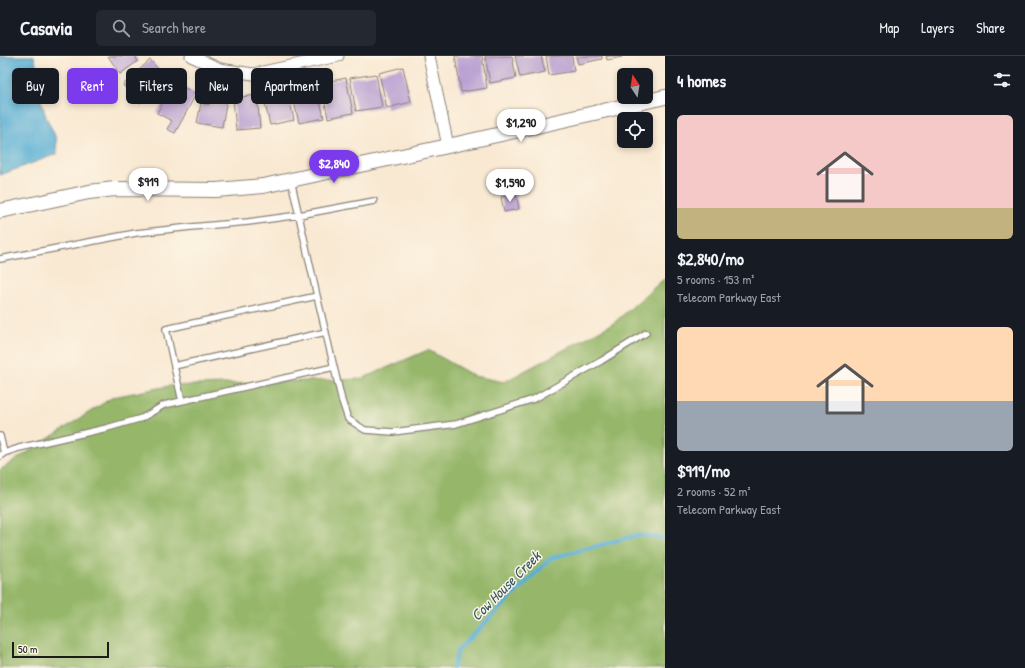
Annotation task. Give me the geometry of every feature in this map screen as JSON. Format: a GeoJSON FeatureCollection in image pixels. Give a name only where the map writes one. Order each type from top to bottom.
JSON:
{"type":"FeatureCollection","features":[{"type":"Feature","properties":{"kind":"street"},"geometry":{"type":"LineString","coordinates":[[191,56],[220,69],[253,74],[338,56]]}},
{"type":"Feature","properties":{"kind":"street"},"geometry":{"type":"LineString","coordinates":[[429,56],[448,146]]}},
{"type":"Feature","properties":{"kind":"street"},"geometry":{"type":"LineString","coordinates":[[0,211],[89,192],[115,189],[216,190],[263,186],[665,97]]}},
{"type":"Feature","properties":{"kind":"lane"},"geometry":{"type":"LineString","coordinates":[[291,180],[342,401],[348,419],[365,430],[393,432],[456,424],[534,399],[601,361],[646,333]]}},
{"type":"Feature","properties":{"kind":"lane"},"geometry":{"type":"LineString","coordinates":[[0,259],[136,233],[248,222],[374,202]]}},
{"type":"Feature","properties":{"kind":"lane"},"geometry":{"type":"LineString","coordinates":[[182,401],[166,329],[317,296]]}},
{"type":"Feature","properties":{"kind":"lane"},"geometry":{"type":"LineString","coordinates":[[174,366],[326,332]]}},
{"type":"Feature","properties":{"kind":"lane"},"geometry":{"type":"LineString","coordinates":[[0,436],[2,455],[19,448],[107,428],[142,418],[164,405],[334,367]]}},
{"type":"Feature","properties":{"kind":"green space"},"geometry":{"type":"Polygon","coordinates":[[[665,278],[665,668],[0,668],[0,470],[113,397],[169,386],[361,379],[428,350],[474,376],[504,382],[614,323],[665,278]]]}},
{"type":"Feature","properties":{"kind":"water"},"geometry":{"type":"Polygon","coordinates":[[[0,56],[34,56],[36,68],[12,68],[12,104],[42,104],[46,117],[56,138],[57,154],[0,175],[0,56]]]}},
{"type":"Feature","properties":{"kind":"building"},"geometry":{"type":"Polygon","coordinates":[[[108,56],[135,56],[138,61],[126,68],[120,74],[118,68],[116,68],[108,56]]]}},
{"type":"Feature","properties":{"kind":"building"},"geometry":{"type":"Polygon","coordinates":[[[455,56],[482,56],[487,88],[461,92],[455,56]]]}},
{"type":"Feature","properties":{"kind":"building"},"geometry":{"type":"Polygon","coordinates":[[[485,56],[512,56],[516,78],[490,83],[485,56]]]}},
{"type":"Feature","properties":{"kind":"building"},"geometry":{"type":"Polygon","coordinates":[[[515,56],[541,56],[545,72],[520,77],[515,56]]]}},
{"type":"Feature","properties":{"kind":"building"},"geometry":{"type":"Polygon","coordinates":[[[546,56],[572,56],[574,71],[549,75],[546,56]]]}},
{"type":"Feature","properties":{"kind":"building"},"geometry":{"type":"Polygon","coordinates":[[[576,56],[602,56],[602,59],[578,64],[576,56]]]}},
{"type":"Feature","properties":{"kind":"building"},"geometry":{"type":"Polygon","coordinates":[[[606,56],[622,56],[622,57],[607,60],[606,56]]]}},
{"type":"Feature","properties":{"kind":"building"},"geometry":{"type":"Polygon","coordinates":[[[150,60],[157,68],[141,68],[150,60]]]}},
{"type":"Feature","properties":{"kind":"building"},"geometry":{"type":"Polygon","coordinates":[[[403,67],[411,102],[387,108],[379,73],[403,67]]]}},
{"type":"Feature","properties":{"kind":"building"},"geometry":{"type":"Polygon","coordinates":[[[376,74],[382,107],[356,111],[350,78],[376,74]]]}},
{"type":"Feature","properties":{"kind":"building"},"geometry":{"type":"Polygon","coordinates":[[[346,78],[353,113],[328,118],[325,104],[333,104],[333,81],[346,78]]]}},
{"type":"Feature","properties":{"kind":"building"},"geometry":{"type":"Polygon","coordinates":[[[187,89],[195,93],[175,133],[167,129],[172,121],[157,113],[162,104],[187,104],[187,89]]]}},
{"type":"Feature","properties":{"kind":"building"},"geometry":{"type":"Polygon","coordinates":[[[251,96],[251,104],[258,104],[260,128],[236,130],[234,104],[243,104],[243,97],[251,96]]]}},
{"type":"Feature","properties":{"kind":"building"},"geometry":{"type":"Polygon","coordinates":[[[201,104],[226,104],[222,127],[197,123],[201,104]]]}},
{"type":"Feature","properties":{"kind":"building"},"geometry":{"type":"Polygon","coordinates":[[[265,104],[290,104],[294,120],[270,125],[265,104]]]}},
{"type":"Feature","properties":{"kind":"building"},"geometry":{"type":"Polygon","coordinates":[[[295,104],[321,104],[324,118],[299,123],[295,104]]]}},
{"type":"Feature","properties":{"kind":"building"},"geometry":{"type":"Polygon","coordinates":[[[509,172],[512,187],[491,191],[488,177],[509,172]]]}},
{"type":"Feature","properties":{"kind":"building"},"geometry":{"type":"Polygon","coordinates":[[[516,194],[519,209],[504,212],[501,197],[516,194]]]}},
{"type":"Feature","properties":{"kind":"waterway","name":"Cow House Creek"},"geometry":{"type":"LineString","coordinates":[[453,668],[458,650],[551,558],[638,535],[665,538]]}}]}
